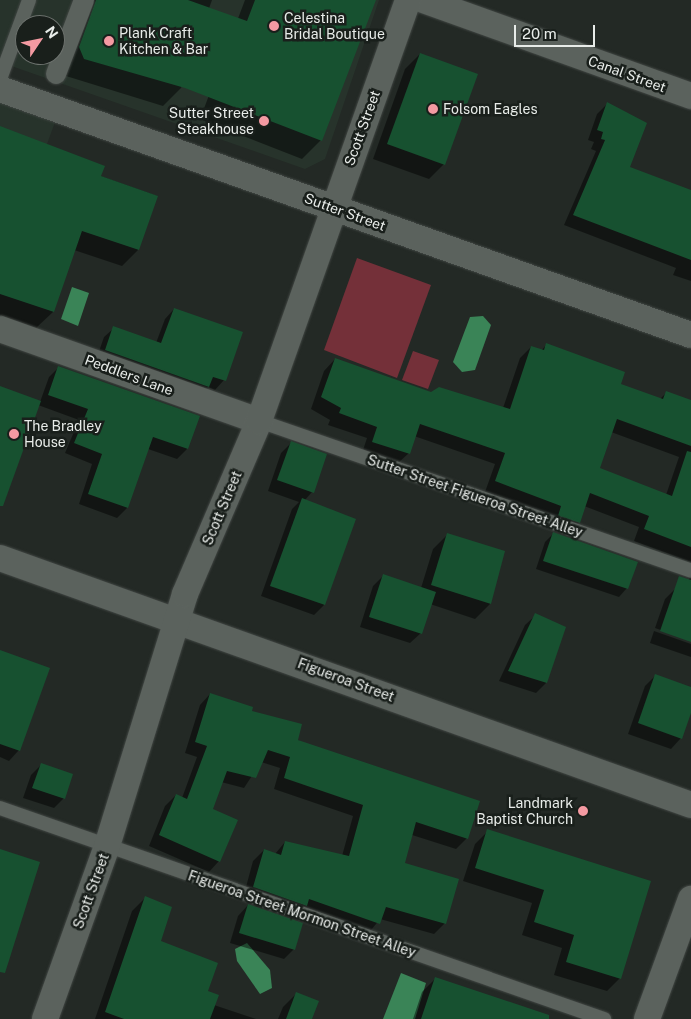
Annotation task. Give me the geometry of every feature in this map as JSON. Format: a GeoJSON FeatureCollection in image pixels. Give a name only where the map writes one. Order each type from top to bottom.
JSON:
{"type":"FeatureCollection","features":[{"type":"Feature","properties":{"kind":"street"},"geometry":{"type":"LineString","coordinates":[[56,74],[84,0]]}},
{"type":"Feature","properties":{"kind":"street","name":"Scott Street"},"geometry":{"type":"LineString","coordinates":[[46,1019],[107,846],[177,618],[258,421],[408,0]]}},
{"type":"Feature","properties":{"kind":"street","name":"Canal Street"},"geometry":{"type":"LineString","coordinates":[[423,0],[691,96]]}},
{"type":"Feature","properties":{"kind":"street","name":"Sutter Street"},"geometry":{"type":"LineString","coordinates":[[0,89],[691,335]]}},
{"type":"Feature","properties":{"kind":"street","name":"Peddlers Lane"},"geometry":{"type":"LineString","coordinates":[[0,329],[258,421]]}},
{"type":"Feature","properties":{"kind":"street","name":"Figueroa Street"},"geometry":{"type":"LineString","coordinates":[[0,558],[177,618],[691,805]]}},
{"type":"Feature","properties":{"kind":"street"},"geometry":{"type":"LineString","coordinates":[[647,1019],[691,899]]}},
{"type":"Feature","properties":{"kind":"lane"},"geometry":{"type":"LineString","coordinates":[[0,80],[29,0]]}},
{"type":"Feature","properties":{"kind":"lane","name":"Sutter Street Figueroa Street Alley"},"geometry":{"type":"LineString","coordinates":[[258,421],[691,571]]}},
{"type":"Feature","properties":{"kind":"lane","name":"Figueroa Street Mormon Street Alley"},"geometry":{"type":"LineString","coordinates":[[0,808],[604,1019]]}},
{"type":"Feature","properties":{"kind":"shaded area"},"geometry":{"type":"Polygon","coordinates":[[[0,0],[379,0],[325,159],[305,169],[0,62],[0,0]]]}},
{"type":"Feature","properties":{"kind":"shaded area"},"geometry":{"type":"Polygon","coordinates":[[[0,102],[55,122],[16,230],[0,223],[0,102]]]}},
{"type":"Feature","properties":{"kind":"shaded area"},"geometry":{"type":"Polygon","coordinates":[[[357,258],[431,285],[397,378],[324,350],[357,258]]]}},
{"type":"Feature","properties":{"kind":"shaded area"},"geometry":{"type":"Polygon","coordinates":[[[72,287],[89,293],[78,326],[61,319],[72,287]]]}},
{"type":"Feature","properties":{"kind":"shaded area"},"geometry":{"type":"Polygon","coordinates":[[[483,316],[491,325],[475,370],[462,372],[453,362],[470,317],[483,316]]]}},
{"type":"Feature","properties":{"kind":"shaded area"},"geometry":{"type":"Polygon","coordinates":[[[413,351],[439,360],[428,389],[402,380],[413,351]]]}},
{"type":"Feature","properties":{"kind":"shaded area"},"geometry":{"type":"Polygon","coordinates":[[[247,943],[270,970],[272,988],[260,994],[237,961],[235,949],[247,943]]]}},
{"type":"Feature","properties":{"kind":"shaded area"},"geometry":{"type":"Polygon","coordinates":[[[401,973],[426,983],[415,1019],[383,1019],[401,973]]]}},
{"type":"Feature","properties":{"kind":"building"},"geometry":{"type":"Polygon","coordinates":[[[96,0],[188,0],[247,21],[255,0],[376,0],[322,141],[185,88],[84,59],[79,47],[96,0]]]}},
{"type":"Feature","properties":{"kind":"building","name":"Folsom Eagles"},"geometry":{"type":"Polygon","coordinates":[[[420,53],[478,74],[445,165],[387,144],[420,53]]]}},
{"type":"Feature","properties":{"kind":"building"},"geometry":{"type":"Polygon","coordinates":[[[607,102],[647,123],[630,167],[691,190],[691,260],[573,215],[605,140],[601,139],[603,132],[597,130],[607,102]]]}},
{"type":"Feature","properties":{"kind":"building"},"geometry":{"type":"Polygon","coordinates":[[[0,126],[105,166],[101,176],[158,196],[139,250],[82,231],[54,312],[0,294],[0,126]]]}},
{"type":"Feature","properties":{"kind":"building"},"geometry":{"type":"Polygon","coordinates":[[[174,308],[243,332],[226,381],[213,377],[209,387],[105,350],[113,326],[161,343],[174,308]]]}},
{"type":"Feature","properties":{"kind":"building"},"geometry":{"type":"Polygon","coordinates":[[[546,343],[625,372],[621,384],[663,399],[666,391],[691,400],[691,446],[617,419],[600,468],[672,496],[687,451],[691,452],[691,547],[644,529],[649,516],[590,493],[580,523],[558,516],[561,506],[495,481],[505,453],[420,424],[410,454],[372,442],[377,427],[339,413],[341,408],[321,397],[335,358],[431,392],[439,387],[510,409],[531,346],[544,350],[546,343]]]}},
{"type":"Feature","properties":{"kind":"building"},"geometry":{"type":"Polygon","coordinates":[[[58,366],[200,416],[188,449],[153,437],[128,508],[88,494],[102,454],[74,443],[88,409],[48,395],[58,366]]]}},
{"type":"Feature","properties":{"kind":"building","name":"The Bradley House"},"geometry":{"type":"Polygon","coordinates":[[[0,386],[41,401],[3,506],[0,506],[0,386]]]}},
{"type":"Feature","properties":{"kind":"building"},"geometry":{"type":"Polygon","coordinates":[[[291,441],[327,454],[314,493],[277,480],[291,441]]]}},
{"type":"Feature","properties":{"kind":"building"},"geometry":{"type":"Polygon","coordinates":[[[302,498],[356,519],[325,605],[270,586],[302,498]]]}},
{"type":"Feature","properties":{"kind":"building"},"geometry":{"type":"Polygon","coordinates":[[[553,532],[638,562],[628,589],[543,561],[553,532]]]}},
{"type":"Feature","properties":{"kind":"building"},"geometry":{"type":"Polygon","coordinates":[[[447,533],[505,551],[491,604],[431,585],[447,533]]]}},
{"type":"Feature","properties":{"kind":"building"},"geometry":{"type":"Polygon","coordinates":[[[383,574],[436,592],[422,634],[369,617],[383,574]]]}},
{"type":"Feature","properties":{"kind":"building"},"geometry":{"type":"Polygon","coordinates":[[[679,576],[691,580],[691,642],[660,631],[679,576]]]}},
{"type":"Feature","properties":{"kind":"building"},"geometry":{"type":"Polygon","coordinates":[[[535,613],[566,627],[547,683],[508,671],[535,613]]]}},
{"type":"Feature","properties":{"kind":"building"},"geometry":{"type":"Polygon","coordinates":[[[0,650],[50,668],[20,751],[0,744],[0,650]]]}},
{"type":"Feature","properties":{"kind":"building"},"geometry":{"type":"Polygon","coordinates":[[[655,674],[691,687],[691,713],[682,739],[638,723],[655,674]]]}},
{"type":"Feature","properties":{"kind":"building"},"geometry":{"type":"Polygon","coordinates":[[[210,693],[253,707],[252,711],[302,724],[298,740],[480,801],[468,839],[416,822],[405,863],[459,879],[446,924],[386,907],[380,924],[309,899],[307,906],[253,887],[264,849],[281,855],[285,841],[349,856],[363,805],[284,778],[290,757],[268,750],[256,778],[227,771],[213,809],[238,820],[220,862],[159,835],[176,794],[187,799],[207,746],[195,742],[210,693]]]}},
{"type":"Feature","properties":{"kind":"building"},"geometry":{"type":"Polygon","coordinates":[[[41,763],[73,774],[65,799],[32,788],[41,763]]]}},
{"type":"Feature","properties":{"kind":"building"},"geometry":{"type":"Polygon","coordinates":[[[487,829],[651,881],[621,979],[566,962],[574,935],[534,922],[544,890],[475,868],[487,829]]]}},
{"type":"Feature","properties":{"kind":"building"},"geometry":{"type":"Polygon","coordinates":[[[0,849],[40,862],[5,973],[0,972],[0,849]]]}},
{"type":"Feature","properties":{"kind":"building"},"geometry":{"type":"Polygon","coordinates":[[[145,896],[172,907],[161,941],[218,963],[208,991],[219,995],[210,1019],[124,1019],[105,1012],[145,896]]]}},
{"type":"Feature","properties":{"kind":"building"},"geometry":{"type":"Polygon","coordinates":[[[248,904],[303,923],[295,950],[239,933],[248,904]]]}},
{"type":"Feature","properties":{"kind":"building"},"geometry":{"type":"Polygon","coordinates":[[[435,977],[549,1015],[549,1019],[421,1019],[435,977]]]}},
{"type":"Feature","properties":{"kind":"building"},"geometry":{"type":"Polygon","coordinates":[[[296,992],[319,1001],[312,1019],[286,1019],[296,992]]]}},
{"type":"Feature","properties":{"kind":"place","name":"Celestina Bridal Boutique"},"geometry":{"type":"Point","coordinates":[274,26]}},
{"type":"Feature","properties":{"kind":"place","name":"Plank Craft Kitchen & Bar"},"geometry":{"type":"Point","coordinates":[109,41]}},
{"type":"Feature","properties":{"kind":"place","name":"Folsom Eagles"},"geometry":{"type":"Point","coordinates":[433,109]}},
{"type":"Feature","properties":{"kind":"place","name":"Sutter Street Steakhouse"},"geometry":{"type":"Point","coordinates":[264,121]}},
{"type":"Feature","properties":{"kind":"place","name":"The Bradley House"},"geometry":{"type":"Point","coordinates":[14,434]}},
{"type":"Feature","properties":{"kind":"place","name":"Landmark Baptist Church"},"geometry":{"type":"Point","coordinates":[583,811]}}]}
